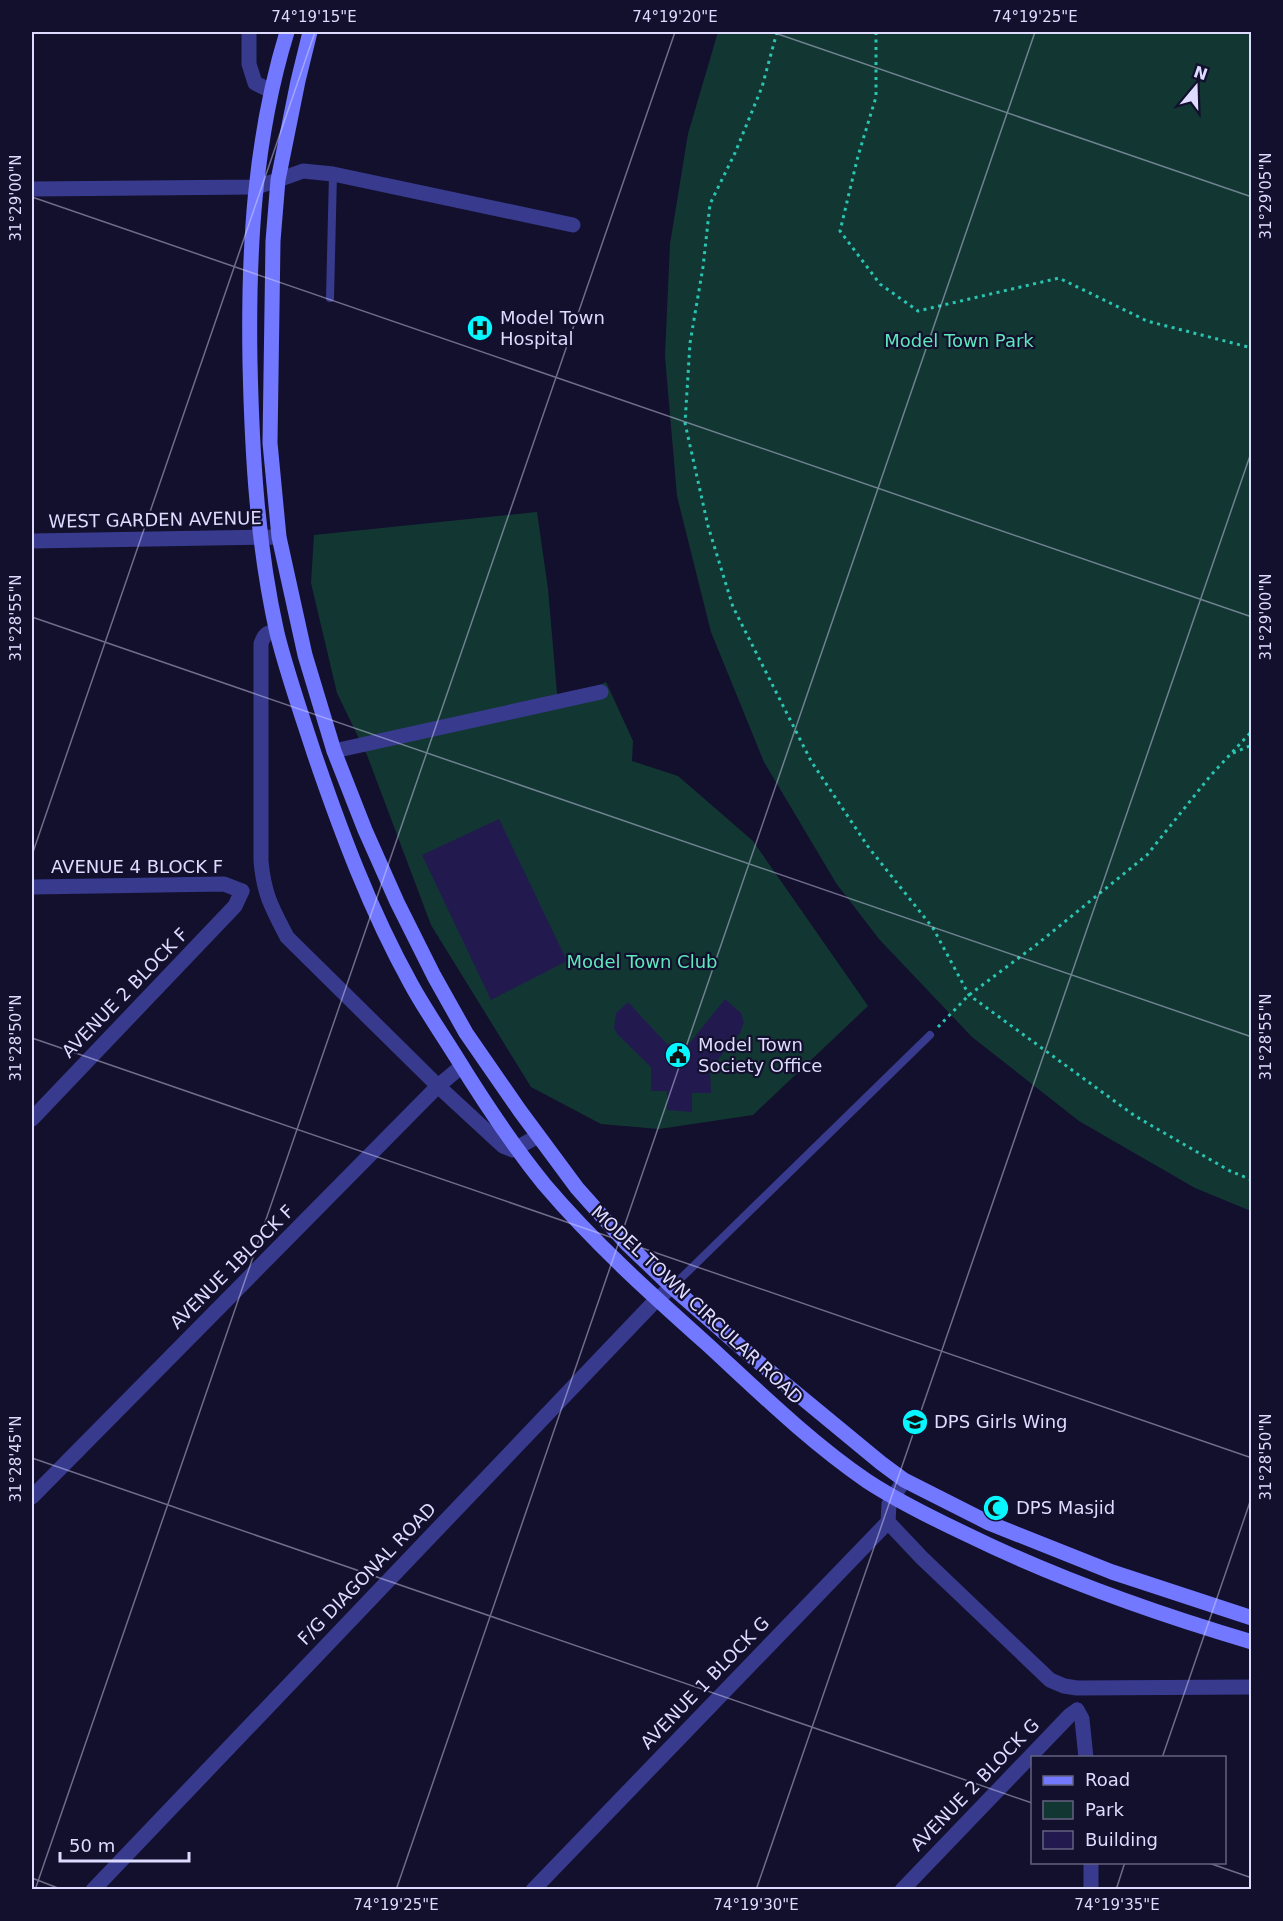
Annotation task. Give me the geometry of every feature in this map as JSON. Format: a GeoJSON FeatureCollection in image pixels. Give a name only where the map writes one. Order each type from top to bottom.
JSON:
{"type":"FeatureCollection","features":[{"type":"Feature","properties":{"kind":"main road","name":"MODEL TOWN CIRCULAR ROAD"},"geometry":{"type":"LineString","coordinates":[[287,32],[271,91],[261,143],[251,248],[251,438],[261,538],[277,632],[325,786],[368,897],[411,984],[491,1113],[541,1180],[578,1223],[657,1299],[830,1453],[868,1482],[893,1497],[1016,1559],[1078,1585],[1199,1627],[1251,1642]]}},
{"type":"Feature","properties":{"kind":"main road","name":"MODEL TOWN CIRCULAR ROAD"},"geometry":{"type":"LineString","coordinates":[[310,32],[278,180],[273,242],[270,443],[279,537],[304,655],[334,751],[392,892],[434,976],[466,1033],[538,1137],[577,1188],[626,1243],[672,1287],[750,1355],[881,1463],[904,1480],[988,1523],[1112,1572],[1251,1618]]}},
{"type":"Feature","properties":{"kind":"street"},"geometry":{"type":"LineString","coordinates":[[249,32],[251,73],[255,83],[271,91]]}},
{"type":"Feature","properties":{"kind":"street"},"geometry":{"type":"LineString","coordinates":[[32,189],[256,187],[303,171],[333,174],[573,225]]}},
{"type":"Feature","properties":{"kind":"street","name":"WEST GARDEN AVENUE"},"geometry":{"type":"LineString","coordinates":[[32,541],[279,537]]}},
{"type":"Feature","properties":{"kind":"street"},"geometry":{"type":"LineString","coordinates":[[277,632],[268,632],[261,644],[261,861],[263,885],[272,909],[287,937],[438,1086],[503,1146],[508,1149],[518,1148],[538,1137]]}},
{"type":"Feature","properties":{"kind":"street"},"geometry":{"type":"LineString","coordinates":[[334,751],[601,692]]}},
{"type":"Feature","properties":{"kind":"street","name":"AVENUE 4 BLOCK F"},"geometry":{"type":"LineString","coordinates":[[32,886],[224,884],[242,891]]}},
{"type":"Feature","properties":{"kind":"street"},"geometry":{"type":"LineString","coordinates":[[242,891],[263,885]]}},
{"type":"Feature","properties":{"kind":"street","name":"AVENUE 2 BLOCK F"},"geometry":{"type":"LineString","coordinates":[[32,1119],[235,906],[242,891]]}},
{"type":"Feature","properties":{"kind":"street","name":"AVENUE 1BLOCK F"},"geometry":{"type":"LineString","coordinates":[[32,1497],[438,1086],[462,1066]]}},
{"type":"Feature","properties":{"kind":"street","name":"F/G DIAGONAL ROAD"},"geometry":{"type":"LineString","coordinates":[[93,1890],[657,1299],[672,1287]]}},
{"type":"Feature","properties":{"kind":"street"},"geometry":{"type":"LineString","coordinates":[[904,1480],[889,1504],[888,1522],[922,1558],[1050,1680],[1077,1688],[1251,1688]]}},
{"type":"Feature","properties":{"kind":"street","name":"AVENUE 1 BLOCK G"},"geometry":{"type":"LineString","coordinates":[[533,1890],[888,1522]]}},
{"type":"Feature","properties":{"kind":"street"},"geometry":{"type":"LineString","coordinates":[[1077,1688],[1077,1710],[1082,1719],[1086,1756]]}},
{"type":"Feature","properties":{"kind":"street","name":"AVENUE 2 BLOCK G"},"geometry":{"type":"LineString","coordinates":[[902,1890],[1077,1710]]}},
{"type":"Feature","properties":{"kind":"street"},"geometry":{"type":"LineString","coordinates":[[1091,1864],[1091,1890]]}},
{"type":"Feature","properties":{"kind":"lane"},"geometry":{"type":"LineString","coordinates":[[330,298],[333,174]]}},
{"type":"Feature","properties":{"kind":"lane"},"geometry":{"type":"LineString","coordinates":[[672,1287],[930,1035]]}},
{"type":"Feature","properties":{"kind":"path"},"geometry":{"type":"LineString","coordinates":[[777,32],[762,87],[735,153],[710,204],[703,267],[690,343],[685,423],[708,526],[733,607],[811,761],[869,848],[933,928],[969,995],[1135,1116],[1230,1171],[1251,1180]]}},
{"type":"Feature","properties":{"kind":"path"},"geometry":{"type":"LineString","coordinates":[[876,32],[876,97],[858,156],[840,231],[880,284],[918,311],[1059,278],[1147,321],[1251,348]]}},
{"type":"Feature","properties":{"kind":"path"},"geometry":{"type":"LineString","coordinates":[[930,1035],[969,995],[1036,945],[1147,855],[1211,775],[1251,731]]}},
{"type":"Feature","properties":{"kind":"path"},"geometry":{"type":"LineString","coordinates":[[1231,753],[1251,745]]}},
{"type":"Feature","properties":{"kind":"green space","name":"Model Town Park"},"geometry":{"type":"Polygon","coordinates":[[[718,32],[1251,32],[1251,1211],[1195,1188],[1079,1121],[972,1037],[879,939],[836,883],[764,762],[711,632],[677,496],[665,356],[670,244],[688,134],[718,32]]]}},
{"type":"Feature","properties":{"kind":"green space","name":"Model Town Club"},"geometry":{"type":"Polygon","coordinates":[[[537,512],[548,589],[558,705],[606,682],[633,741],[632,761],[678,776],[753,841],[868,1006],[753,1115],[659,1129],[601,1124],[531,1087],[431,925],[367,755],[337,693],[311,583],[314,535],[537,512]]]}},
{"type":"Feature","properties":{"kind":"building"},"geometry":{"type":"Polygon","coordinates":[[[499,819],[567,961],[491,1000],[422,855],[499,819]]]}},
{"type":"Feature","properties":{"kind":"building"},"geometry":{"type":"Polygon","coordinates":[[[725,999],[741,1013],[744,1022],[740,1033],[710,1069],[711,1093],[692,1093],[692,1112],[667,1110],[667,1091],[651,1091],[651,1067],[618,1035],[614,1028],[616,1013],[628,1002],[667,1044],[689,1044],[725,999]]]}},
{"type":"Feature","properties":{"kind":"place","name":"Model Town Hospital"},"geometry":{"type":"Point","coordinates":[480,328]}},
{"type":"Feature","properties":{"kind":"place","name":"Model Town Society Office"},"geometry":{"type":"Point","coordinates":[678,1055]}},
{"type":"Feature","properties":{"kind":"place","name":"DPS Girls Wing"},"geometry":{"type":"Point","coordinates":[915,1422]}},
{"type":"Feature","properties":{"kind":"place","name":"DPS Masjid"},"geometry":{"type":"Point","coordinates":[996,1508]}}]}
